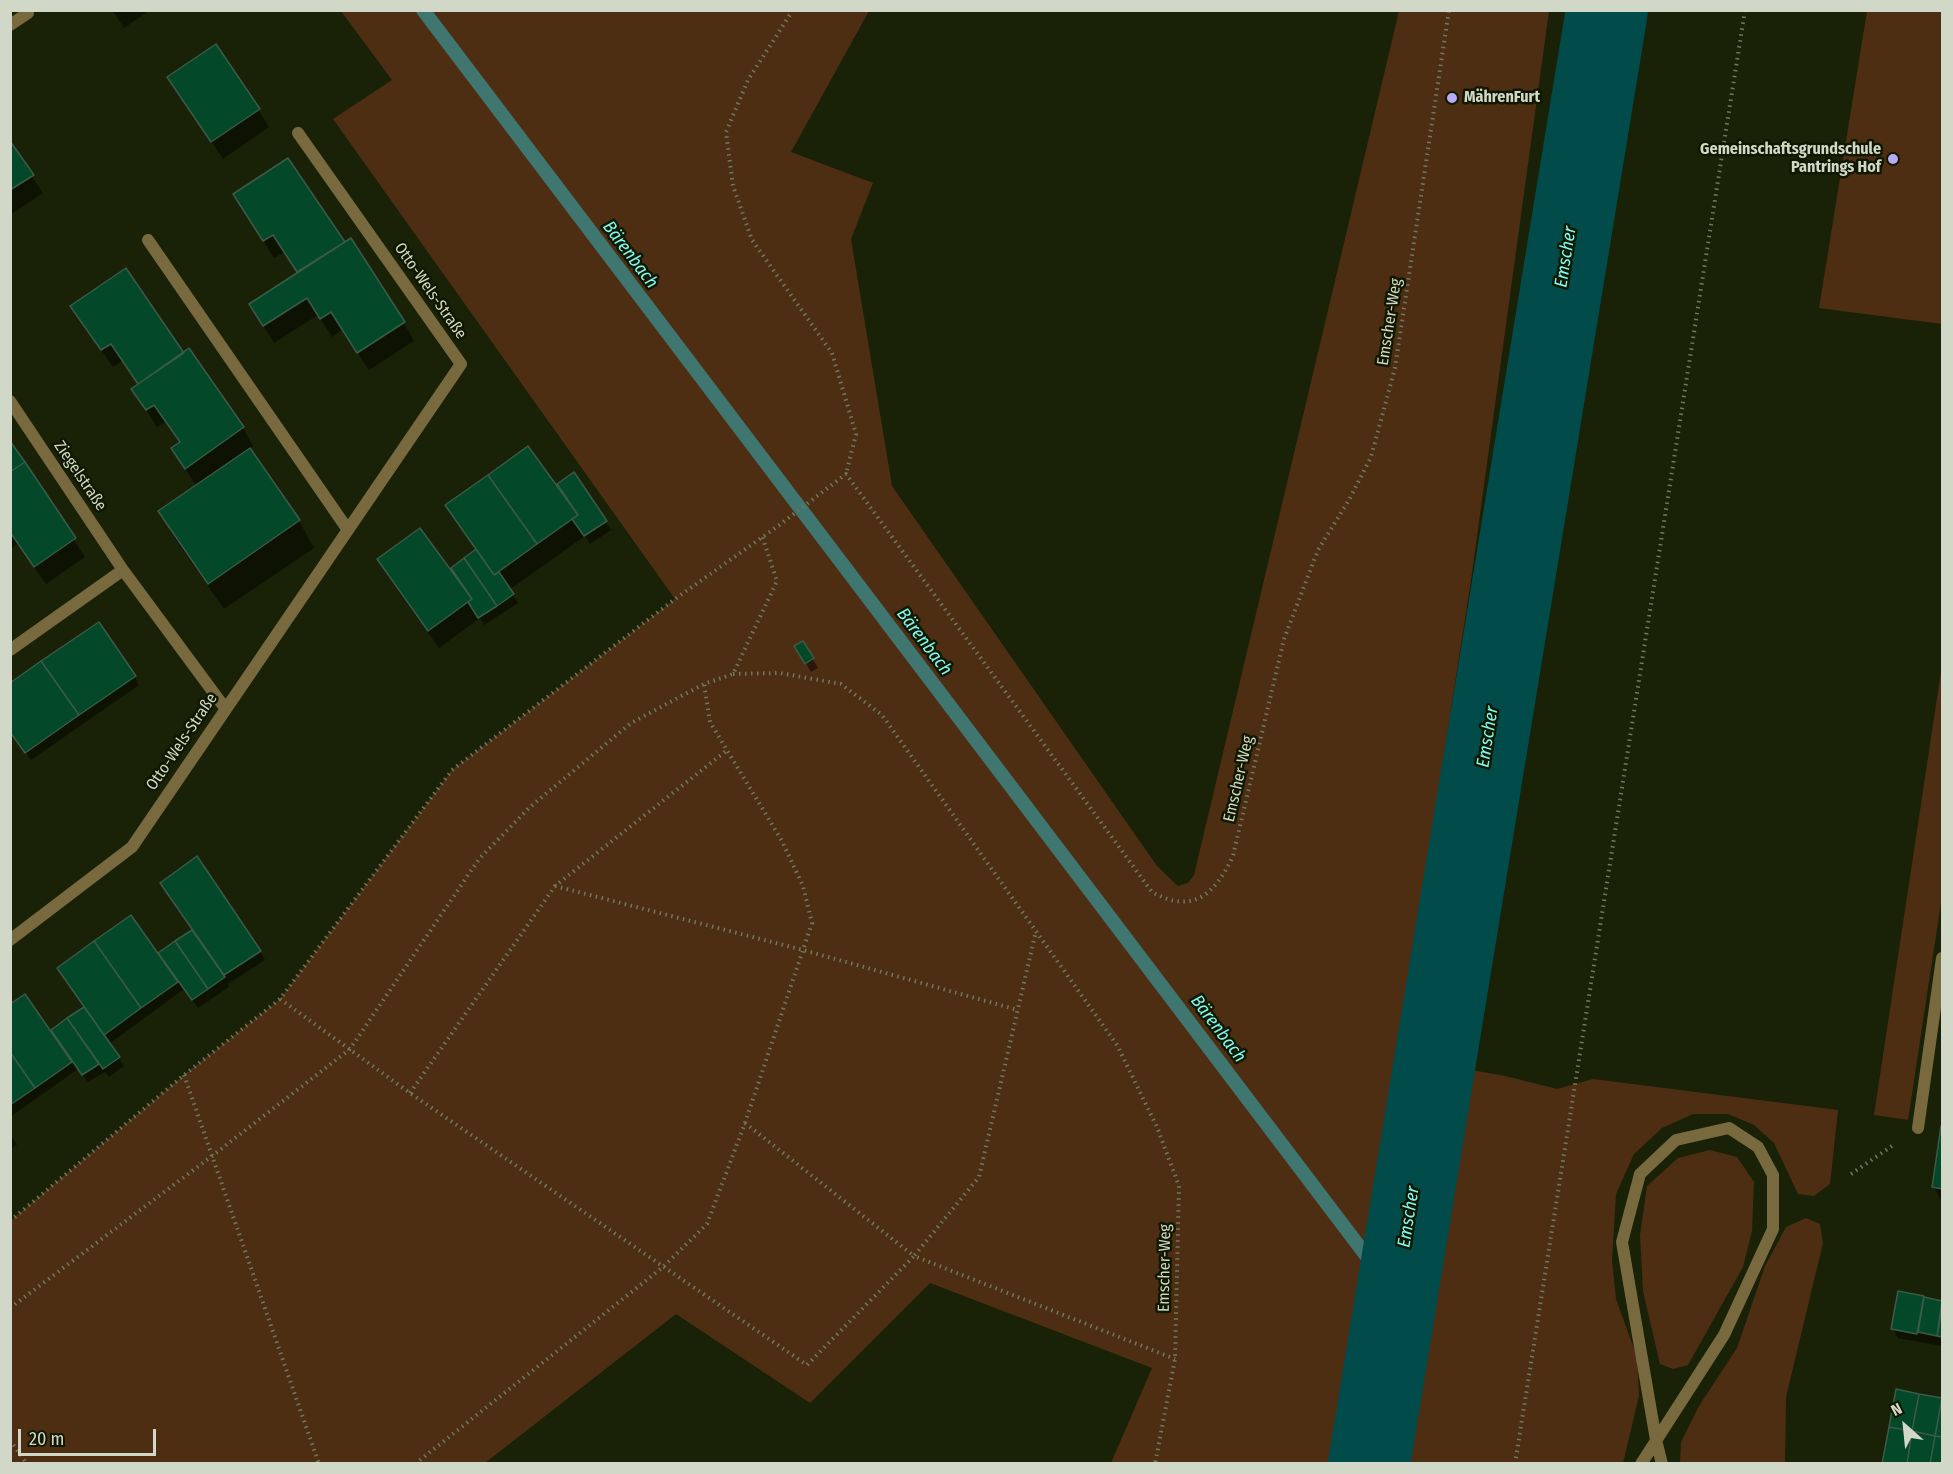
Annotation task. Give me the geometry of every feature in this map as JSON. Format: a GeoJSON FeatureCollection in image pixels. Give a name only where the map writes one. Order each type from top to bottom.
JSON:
{"type":"FeatureCollection","features":[{"type":"Feature","properties":{"kind":"street"},"geometry":{"type":"LineString","coordinates":[[10,25],[28,13],[26,10]]}},
{"type":"Feature","properties":{"kind":"street","name":"Otto-Wels-Straße"},"geometry":{"type":"LineString","coordinates":[[10,940],[132,847],[461,364],[298,133]]}},
{"type":"Feature","properties":{"kind":"street"},"geometry":{"type":"LineString","coordinates":[[148,240],[348,530]]}},
{"type":"Feature","properties":{"kind":"street","name":"Ziegelstraße"},"geometry":{"type":"LineString","coordinates":[[10,400],[123,570],[225,708]]}},
{"type":"Feature","properties":{"kind":"street"},"geometry":{"type":"LineString","coordinates":[[10,650],[123,570]]}},
{"type":"Feature","properties":{"kind":"street"},"geometry":{"type":"LineString","coordinates":[[1918,1128],[1942,958]]}},
{"type":"Feature","properties":{"kind":"street"},"geometry":{"type":"LineString","coordinates":[[1641,1464],[1656,1440],[1724,1335],[1773,1229],[1773,1175],[1758,1147],[1729,1128],[1676,1140],[1640,1174],[1622,1242],[1656,1440],[1662,1464]]}},
{"type":"Feature","properties":{"kind":"path"},"geometry":{"type":"LineString","coordinates":[[10,1221],[184,1075],[280,999],[452,770],[675,599],[778,526],[846,474],[856,434],[832,353],[752,240],[733,186],[726,132],[748,80],[793,10]]}},
{"type":"Feature","properties":{"kind":"path","name":"Emscher-Weg"},"geometry":{"type":"LineString","coordinates":[[846,474],[1152,892],[1167,900],[1186,903],[1213,889],[1225,873],[1233,856],[1284,639],[1318,550],[1349,501],[1371,456],[1395,368],[1449,10]]}},
{"type":"Feature","properties":{"kind":"path"},"geometry":{"type":"LineString","coordinates":[[1515,1464],[1745,10]]}},
{"type":"Feature","properties":{"kind":"path"},"geometry":{"type":"LineString","coordinates":[[733,674],[777,581],[762,536]]}},
{"type":"Feature","properties":{"kind":"path","name":"Emscher-Weg"},"geometry":{"type":"LineString","coordinates":[[10,1308],[350,1049],[479,859],[530,807],[631,723],[704,684],[733,674],[780,673],[841,684],[882,715],[1117,1045],[1157,1127],[1179,1186],[1175,1359],[1155,1464]]}},
{"type":"Feature","properties":{"kind":"path"},"geometry":{"type":"LineString","coordinates":[[415,1464],[663,1267],[707,1224],[745,1123],[812,923],[802,886],[782,841],[710,722],[704,684]]}},
{"type":"Feature","properties":{"kind":"path"},"geometry":{"type":"LineString","coordinates":[[410,1093],[555,886],[726,751]]}},
{"type":"Feature","properties":{"kind":"path"},"geometry":{"type":"LineString","coordinates":[[555,886],[803,950],[1018,1010]]}},
{"type":"Feature","properties":{"kind":"path"},"geometry":{"type":"LineString","coordinates":[[280,999],[410,1093],[807,1365],[914,1256],[979,1177],[1036,930]]}},
{"type":"Feature","properties":{"kind":"path"},"geometry":{"type":"LineString","coordinates":[[184,1075],[319,1464]]}},
{"type":"Feature","properties":{"kind":"path"},"geometry":{"type":"LineString","coordinates":[[745,1123],[914,1256],[1175,1359]]}},
{"type":"Feature","properties":{"kind":"path"},"geometry":{"type":"LineString","coordinates":[[1851,1174],[1918,1128]]}},
{"type":"Feature","properties":{"kind":"path"},"geometry":{"type":"LineString","coordinates":[[10,1440],[27,1464]]}},
{"type":"Feature","properties":{"kind":"shaded area"},"geometry":{"type":"Polygon","coordinates":[[[341,11],[869,11],[791,152],[873,183],[851,239],[892,486],[1157,866],[1178,886],[1188,883],[1194,875],[1399,11],[1549,11],[1471,580],[1371,1227],[1329,1463],[1111,1463],[1152,1368],[930,1283],[810,1403],[676,1314],[485,1463],[11,1463],[10,1221],[184,1075],[280,999],[452,770],[675,599],[333,119],[392,80],[341,11]]]}},
{"type":"Feature","properties":{"kind":"shaded area","name":"Gemeinschaftsgrundschule Pantrings Hof"},"geometry":{"type":"Polygon","coordinates":[[[1867,11],[1942,11],[1942,324],[1819,308],[1867,11]]]}},
{"type":"Feature","properties":{"kind":"shaded area"},"geometry":{"type":"Polygon","coordinates":[[[1942,665],[1942,896],[1908,1120],[1874,1115],[1942,665]]]}},
{"type":"Feature","properties":{"kind":"shaded area"},"geometry":{"type":"Polygon","coordinates":[[[1460,1068],[1557,1089],[1593,1079],[1838,1110],[1830,1184],[1814,1196],[1798,1194],[1774,1143],[1754,1125],[1728,1114],[1693,1114],[1662,1128],[1634,1154],[1616,1194],[1612,1260],[1616,1299],[1637,1357],[1639,1396],[1623,1463],[1398,1464],[1460,1068]]]}},
{"type":"Feature","properties":{"kind":"shaded area"},"geometry":{"type":"Polygon","coordinates":[[[1710,1150],[1737,1157],[1754,1182],[1752,1231],[1743,1267],[1688,1365],[1673,1369],[1660,1364],[1643,1291],[1640,1235],[1647,1186],[1678,1158],[1710,1150]]]}},
{"type":"Feature","properties":{"kind":"shaded area"},"geometry":{"type":"Polygon","coordinates":[[[1806,1218],[1820,1224],[1823,1243],[1786,1397],[1785,1463],[1680,1463],[1681,1442],[1699,1406],[1737,1348],[1765,1266],[1786,1227],[1806,1218]]]}},
{"type":"Feature","properties":{"kind":"building"},"geometry":{"type":"Polygon","coordinates":[[[216,44],[260,109],[211,142],[167,77],[216,44]]]}},
{"type":"Feature","properties":{"kind":"building"},"geometry":{"type":"Polygon","coordinates":[[[10,141],[34,175],[10,190],[10,141]]]}},
{"type":"Feature","properties":{"kind":"building"},"geometry":{"type":"Polygon","coordinates":[[[288,158],[345,242],[297,272],[273,235],[263,241],[233,194],[288,158]]]}},
{"type":"Feature","properties":{"kind":"building"},"geometry":{"type":"Polygon","coordinates":[[[351,238],[405,322],[357,353],[331,312],[320,319],[307,298],[263,326],[249,304],[351,238]]]}},
{"type":"Feature","properties":{"kind":"building"},"geometry":{"type":"Polygon","coordinates":[[[126,268],[184,353],[138,384],[111,344],[101,350],[70,306],[126,268]]]}},
{"type":"Feature","properties":{"kind":"building"},"geometry":{"type":"Polygon","coordinates":[[[189,348],[244,427],[185,469],[171,448],[180,442],[154,405],[146,410],[131,389],[189,348]]]}},
{"type":"Feature","properties":{"kind":"building"},"geometry":{"type":"Polygon","coordinates":[[[10,441],[25,462],[10,472],[10,441]]]}},
{"type":"Feature","properties":{"kind":"building"},"geometry":{"type":"Polygon","coordinates":[[[528,446],[578,515],[537,544],[488,475],[528,446]]]}},
{"type":"Feature","properties":{"kind":"building"},"geometry":{"type":"Polygon","coordinates":[[[250,448],[300,520],[208,584],[158,511],[250,448]]]}},
{"type":"Feature","properties":{"kind":"building"},"geometry":{"type":"Polygon","coordinates":[[[25,462],[76,538],[34,567],[10,532],[10,472],[25,462]]]}},
{"type":"Feature","properties":{"kind":"building"},"geometry":{"type":"Polygon","coordinates":[[[574,472],[607,521],[584,536],[572,519],[578,515],[557,484],[574,472]]]}},
{"type":"Feature","properties":{"kind":"building"},"geometry":{"type":"Polygon","coordinates":[[[488,475],[537,544],[494,575],[445,505],[488,475]]]}},
{"type":"Feature","properties":{"kind":"building"},"geometry":{"type":"Polygon","coordinates":[[[420,528],[472,599],[428,631],[377,559],[420,528]]]}},
{"type":"Feature","properties":{"kind":"building"},"geometry":{"type":"Polygon","coordinates":[[[476,549],[494,575],[499,572],[514,594],[497,606],[464,558],[476,549]]]}},
{"type":"Feature","properties":{"kind":"building"},"geometry":{"type":"Polygon","coordinates":[[[464,558],[497,606],[478,618],[468,602],[472,599],[451,568],[464,558]]]}},
{"type":"Feature","properties":{"kind":"building"},"geometry":{"type":"Polygon","coordinates":[[[99,622],[136,676],[79,715],[41,661],[99,622]]]}},
{"type":"Feature","properties":{"kind":"building"},"geometry":{"type":"Polygon","coordinates":[[[803,641],[814,658],[805,664],[794,646],[803,641]]]}},
{"type":"Feature","properties":{"kind":"building"},"geometry":{"type":"Polygon","coordinates":[[[41,661],[79,715],[25,753],[10,732],[10,683],[41,661]]]}},
{"type":"Feature","properties":{"kind":"building"},"geometry":{"type":"Polygon","coordinates":[[[197,856],[261,951],[224,975],[160,883],[197,856]]]}},
{"type":"Feature","properties":{"kind":"building"},"geometry":{"type":"Polygon","coordinates":[[[131,915],[178,982],[141,1008],[94,941],[131,915]]]}},
{"type":"Feature","properties":{"kind":"building"},"geometry":{"type":"Polygon","coordinates":[[[192,930],[225,977],[208,989],[175,941],[192,930]]]}},
{"type":"Feature","properties":{"kind":"building"},"geometry":{"type":"Polygon","coordinates":[[[94,941],[141,1008],[104,1035],[57,968],[94,941]]]}},
{"type":"Feature","properties":{"kind":"building"},"geometry":{"type":"Polygon","coordinates":[[[175,941],[208,989],[192,1000],[158,953],[175,941]]]}},
{"type":"Feature","properties":{"kind":"building"},"geometry":{"type":"Polygon","coordinates":[[[25,994],[72,1062],[35,1088],[10,1052],[10,1004],[25,994]]]}},
{"type":"Feature","properties":{"kind":"building"},"geometry":{"type":"Polygon","coordinates":[[[84,1007],[120,1057],[103,1069],[67,1018],[84,1007]]]}},
{"type":"Feature","properties":{"kind":"building"},"geometry":{"type":"Polygon","coordinates":[[[67,1018],[99,1064],[82,1075],[51,1030],[67,1018]]]}},
{"type":"Feature","properties":{"kind":"building"},"geometry":{"type":"Polygon","coordinates":[[[10,1052],[35,1088],[10,1105],[10,1052]]]}},
{"type":"Feature","properties":{"kind":"building"},"geometry":{"type":"Polygon","coordinates":[[[1942,1126],[1942,1189],[1932,1187],[1942,1126]]]}},
{"type":"Feature","properties":{"kind":"building"},"geometry":{"type":"Polygon","coordinates":[[[1898,1291],[1924,1296],[1917,1334],[1891,1329],[1898,1291]]]}},
{"type":"Feature","properties":{"kind":"building"},"geometry":{"type":"Polygon","coordinates":[[[1924,1297],[1942,1301],[1937,1336],[1918,1332],[1924,1297]]]}},
{"type":"Feature","properties":{"kind":"building"},"geometry":{"type":"Polygon","coordinates":[[[1942,1308],[1942,1337],[1937,1336],[1942,1308]]]}},
{"type":"Feature","properties":{"kind":"building"},"geometry":{"type":"Polygon","coordinates":[[[1896,1389],[1919,1394],[1912,1431],[1889,1427],[1896,1389]]]}},
{"type":"Feature","properties":{"kind":"building"},"geometry":{"type":"Polygon","coordinates":[[[1919,1394],[1942,1398],[1935,1436],[1912,1431],[1919,1394]]]}},
{"type":"Feature","properties":{"kind":"building"},"geometry":{"type":"Polygon","coordinates":[[[1942,1398],[1942,1437],[1935,1436],[1942,1398]]]}},
{"type":"Feature","properties":{"kind":"building"},"geometry":{"type":"Polygon","coordinates":[[[1889,1427],[1912,1431],[1907,1464],[1882,1464],[1889,1427]]]}},
{"type":"Feature","properties":{"kind":"building"},"geometry":{"type":"Polygon","coordinates":[[[1912,1431],[1935,1436],[1930,1464],[1907,1464],[1912,1431]]]}},
{"type":"Feature","properties":{"kind":"building"},"geometry":{"type":"Polygon","coordinates":[[[1935,1436],[1942,1437],[1942,1464],[1930,1464],[1935,1436]]]}},
{"type":"Feature","properties":{"kind":"waterway","name":"Bärenbach"},"geometry":{"type":"LineString","coordinates":[[423,10],[1396,1295]]}},
{"type":"Feature","properties":{"kind":"waterway","name":"Emscher"},"geometry":{"type":"LineString","coordinates":[[1369,1464],[1607,10]]}},
{"type":"Feature","properties":{"kind":"place","name":"MährenFurt"},"geometry":{"type":"Point","coordinates":[1452,98]}},
{"type":"Feature","properties":{"kind":"place","name":"Gemeinschaftsgrundschule Pantrings Hof"},"geometry":{"type":"Point","coordinates":[1893,159]}}]}
